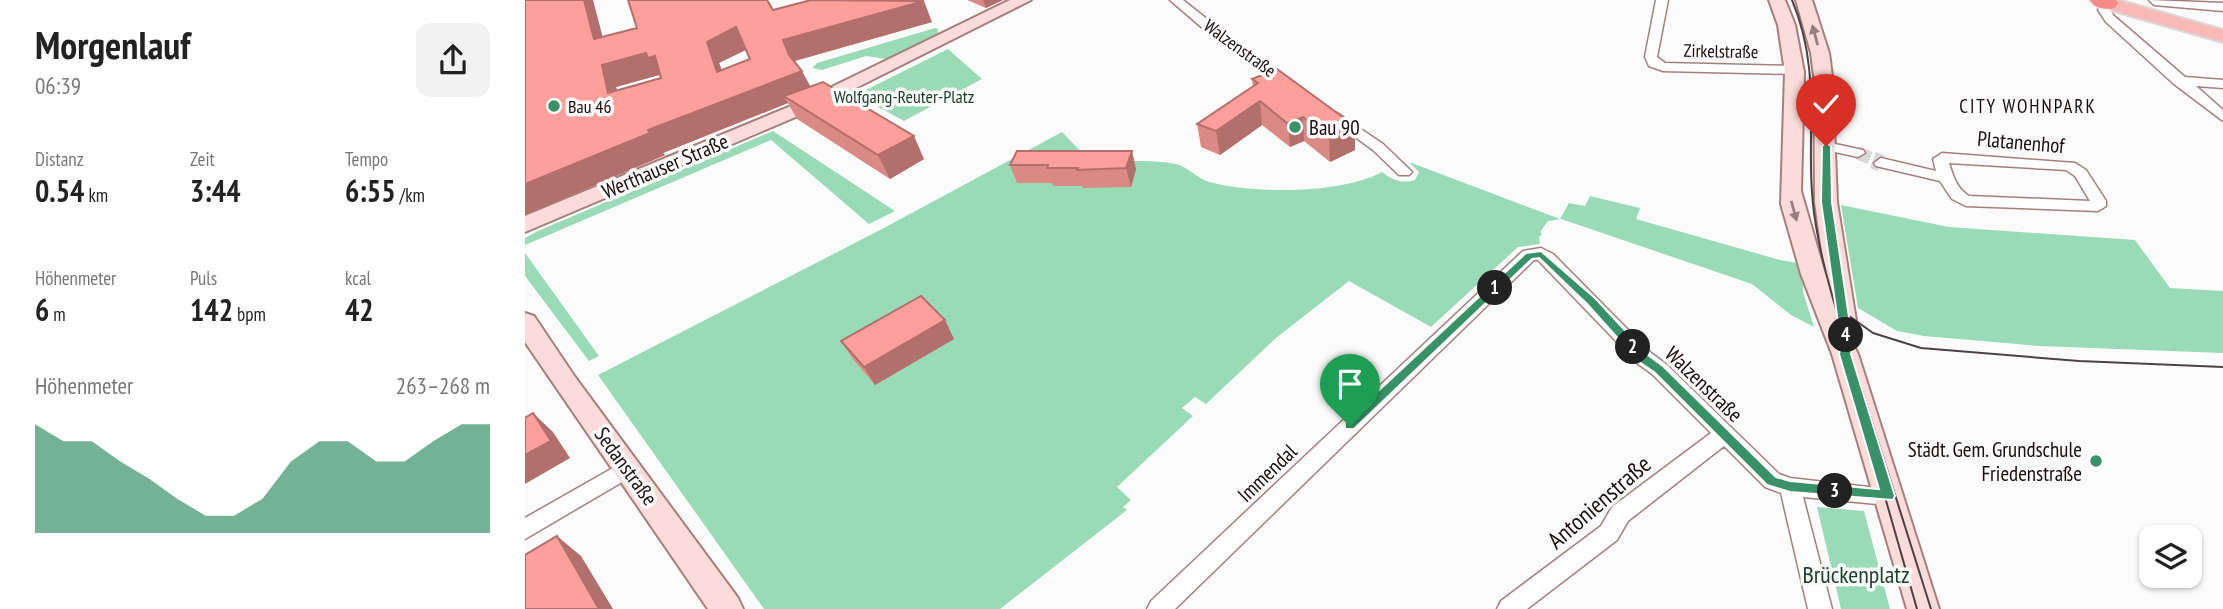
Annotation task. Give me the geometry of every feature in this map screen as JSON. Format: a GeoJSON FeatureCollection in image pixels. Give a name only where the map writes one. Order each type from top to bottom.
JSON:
{"type":"FeatureCollection","features":[{"type":"Feature","properties":{"kind":"main road"},"geometry":{"type":"LineString","coordinates":[[2107,1],[2223,30]]}},
{"type":"Feature","properties":{"kind":"main road"},"geometry":{"type":"LineString","coordinates":[[2107,1],[2223,36]]}},
{"type":"Feature","properties":{"kind":"street","name":"Werthauser Straße"},"geometry":{"type":"LineString","coordinates":[[525,225],[815,102],[889,61],[1023,0]]}},
{"type":"Feature","properties":{"kind":"street","name":"Walzenstraße"},"geometry":{"type":"LineString","coordinates":[[1176,0],[1232,46],[1301,91]]}},
{"type":"Feature","properties":{"kind":"street","name":"Zirkelstraße"},"geometry":{"type":"LineString","coordinates":[[1663,0],[1651,57],[1654,63],[1663,67],[1795,70]]}},
{"type":"Feature","properties":{"kind":"street"},"geometry":{"type":"LineString","coordinates":[[1777,0],[1794,50],[1790,196],[1832,330],[1845,354],[1923,609]]}},
{"type":"Feature","properties":{"kind":"street"},"geometry":{"type":"LineString","coordinates":[[1804,0],[1820,53],[1826,146],[1826,202],[1847,344],[1845,354]]}},
{"type":"Feature","properties":{"kind":"street"},"geometry":{"type":"LineString","coordinates":[[2107,1],[2104,10],[2110,19],[2223,117]]}},
{"type":"Feature","properties":{"kind":"street"},"geometry":{"type":"LineString","coordinates":[[2154,1],[2214,5]]}},
{"type":"Feature","properties":{"kind":"street"},"geometry":{"type":"LineString","coordinates":[[2179,81],[2223,84]]}},
{"type":"Feature","properties":{"kind":"street"},"geometry":{"type":"LineString","coordinates":[[1320,105],[1378,147],[1404,172]]}},
{"type":"Feature","properties":{"kind":"street"},"geometry":{"type":"LineString","coordinates":[[1826,146],[1858,153]]}},
{"type":"Feature","properties":{"kind":"street","name":"Platanenhof"},"geometry":{"type":"LineString","coordinates":[[1948,157],[2061,164],[2081,173],[2098,201],[2098,206],[1966,201],[1957,196],[1946,178],[1940,159],[1948,157]]}},
{"type":"Feature","properties":{"kind":"street"},"geometry":{"type":"LineString","coordinates":[[1881,163],[1946,178]]}},
{"type":"Feature","properties":{"kind":"street","name":"Walzenstraße"},"geometry":{"type":"LineString","coordinates":[[1529,255],[1541,254],[1547,258],[1644,358],[1659,369],[1772,481],[1790,487]]}},
{"type":"Feature","properties":{"kind":"street","name":"Immendal"},"geometry":{"type":"LineString","coordinates":[[1159,609],[1529,255]]}},
{"type":"Feature","properties":{"kind":"street","name":"Sedanstraße"},"geometry":{"type":"LineString","coordinates":[[525,322],[725,608]]}},
{"type":"Feature","properties":{"kind":"street","name":"Antonienstraße"},"geometry":{"type":"LineString","coordinates":[[1509,609],[1609,533],[1619,514],[1724,435]]}},
{"type":"Feature","properties":{"kind":"street"},"geometry":{"type":"LineString","coordinates":[[525,529],[627,469]]}},
{"type":"Feature","properties":{"kind":"street"},"geometry":{"type":"LineString","coordinates":[[1820,609],[1790,487],[1888,496]]}},
{"type":"Feature","properties":{"kind":"green space"},"geometry":{"type":"Polygon","coordinates":[[[935,28],[938,33],[886,59],[866,56],[822,70],[812,68],[817,63],[935,28]]]}},
{"type":"Feature","properties":{"kind":"green space","name":"Wolfgang-Reuter-Platz"},"geometry":{"type":"Polygon","coordinates":[[[948,49],[982,79],[904,121],[856,95],[948,49]]]}},
{"type":"Feature","properties":{"kind":"green space"},"geometry":{"type":"Polygon","coordinates":[[[773,131],[895,211],[869,224],[771,140],[525,245],[525,238],[538,231],[773,131]]]}},
{"type":"Feature","properties":{"kind":"green space"},"geometry":{"type":"Polygon","coordinates":[[[1062,132],[1090,161],[1166,162],[1185,168],[1209,182],[1249,189],[1321,188],[1344,185],[1382,172],[1406,182],[1415,180],[1419,172],[1409,162],[1560,219],[1569,203],[1585,206],[1590,196],[1640,208],[1636,219],[1798,263],[1803,271],[1803,292],[1814,327],[1791,315],[1752,284],[1561,219],[1548,221],[1540,232],[1540,244],[1518,247],[1431,327],[1349,281],[1276,338],[1206,404],[1195,397],[1182,408],[1193,416],[1117,487],[1131,500],[1123,507],[1127,510],[1000,609],[764,609],[598,375],[882,229],[1062,132]]]}},
{"type":"Feature","properties":{"kind":"green space"},"geometry":{"type":"Polygon","coordinates":[[[1841,205],[1949,227],[2135,240],[2170,288],[2223,291],[2223,353],[2039,346],[1924,336],[1897,331],[1858,308],[1841,205]]]}},
{"type":"Feature","properties":{"kind":"green space"},"geometry":{"type":"Polygon","coordinates":[[[525,253],[599,356],[589,361],[525,276],[525,253]]]}},
{"type":"Feature","properties":{"kind":"green space","name":"Brückenplatz"},"geometry":{"type":"Polygon","coordinates":[[[1817,507],[1864,511],[1890,609],[1841,609],[1817,507]]]}},
{"type":"Feature","properties":{"kind":"building"},"geometry":{"type":"Polygon","coordinates":[[[525,0],[584,0],[594,39],[637,28],[628,0],[767,0],[773,10],[811,0],[924,1],[783,40],[789,55],[802,71],[648,130],[650,133],[525,184],[525,0]],[[736,27],[707,42],[717,72],[750,59],[736,27]],[[646,53],[602,65],[608,93],[661,78],[655,56],[648,58],[646,53]]]}},
{"type":"Feature","properties":{"kind":"building"},"geometry":{"type":"Polygon","coordinates":[[[1277,69],[1355,126],[1329,138],[1303,117],[1288,124],[1260,101],[1216,131],[1197,124],[1258,83],[1252,79],[1277,69]]]}},
{"type":"Feature","properties":{"kind":"building"},"geometry":{"type":"Polygon","coordinates":[[[823,82],[914,136],[878,155],[784,96],[823,82]]]}},
{"type":"Feature","properties":{"kind":"building"},"geometry":{"type":"Polygon","coordinates":[[[1017,151],[1132,151],[1126,168],[1077,170],[1078,168],[1047,168],[1048,165],[1010,165],[1017,151]]]}},
{"type":"Feature","properties":{"kind":"building"},"geometry":{"type":"Polygon","coordinates":[[[921,296],[945,320],[864,367],[841,341],[921,296]]]}},
{"type":"Feature","properties":{"kind":"building"},"geometry":{"type":"Polygon","coordinates":[[[533,413],[551,441],[525,455],[525,418],[533,413]]]}},
{"type":"Feature","properties":{"kind":"building"},"geometry":{"type":"Polygon","coordinates":[[[557,536],[599,609],[525,609],[525,555],[557,536]]]}},
{"type":"Feature","properties":{"kind":"tunnel"},"geometry":{"type":"LineString","coordinates":[[1858,153],[1877,161]]}},
{"type":"Feature","properties":{"kind":"tunnel"},"geometry":{"type":"LineString","coordinates":[[1873,160],[1881,163]]}},
{"type":"Feature","properties":{"kind":"tram line"},"geometry":{"type":"LineString","coordinates":[[1792,0],[1808,57],[1812,197],[1820,247],[1836,309],[1931,609]]}},
{"type":"Feature","properties":{"kind":"tram line"},"geometry":{"type":"LineString","coordinates":[[1838,308],[1873,333],[1921,348],[2079,361],[2223,367]]}},
{"type":"Feature","properties":{"kind":"tram line"},"geometry":{"type":"LineString","coordinates":[[1879,476],[1917,609]]}},
{"type":"Feature","properties":{"kind":"place","name":"Bau 46"},"geometry":{"type":"Point","coordinates":[554,106]}},
{"type":"Feature","properties":{"kind":"place","name":"Bau 90"},"geometry":{"type":"Point","coordinates":[1295,127]}},
{"type":"Feature","properties":{"kind":"place","name":"Städt. Gem. Grundschule Friedenstraße"},"geometry":{"type":"Point","coordinates":[2096,461]}},
{"type":"Feature","properties":{"kind":"district","name":"CITY WOHNPARK"},"geometry":{"type":"Point","coordinates":[2028,106]}},
{"type":"Feature","properties":{"kind":"route"},"geometry":{"type":"LineString","coordinates":[[1350,426],[1529,255],[1541,254],[1772,481],[1790,487],[1888,496],[1845,354],[1847,344],[1826,202],[1826,146]]}}]}
